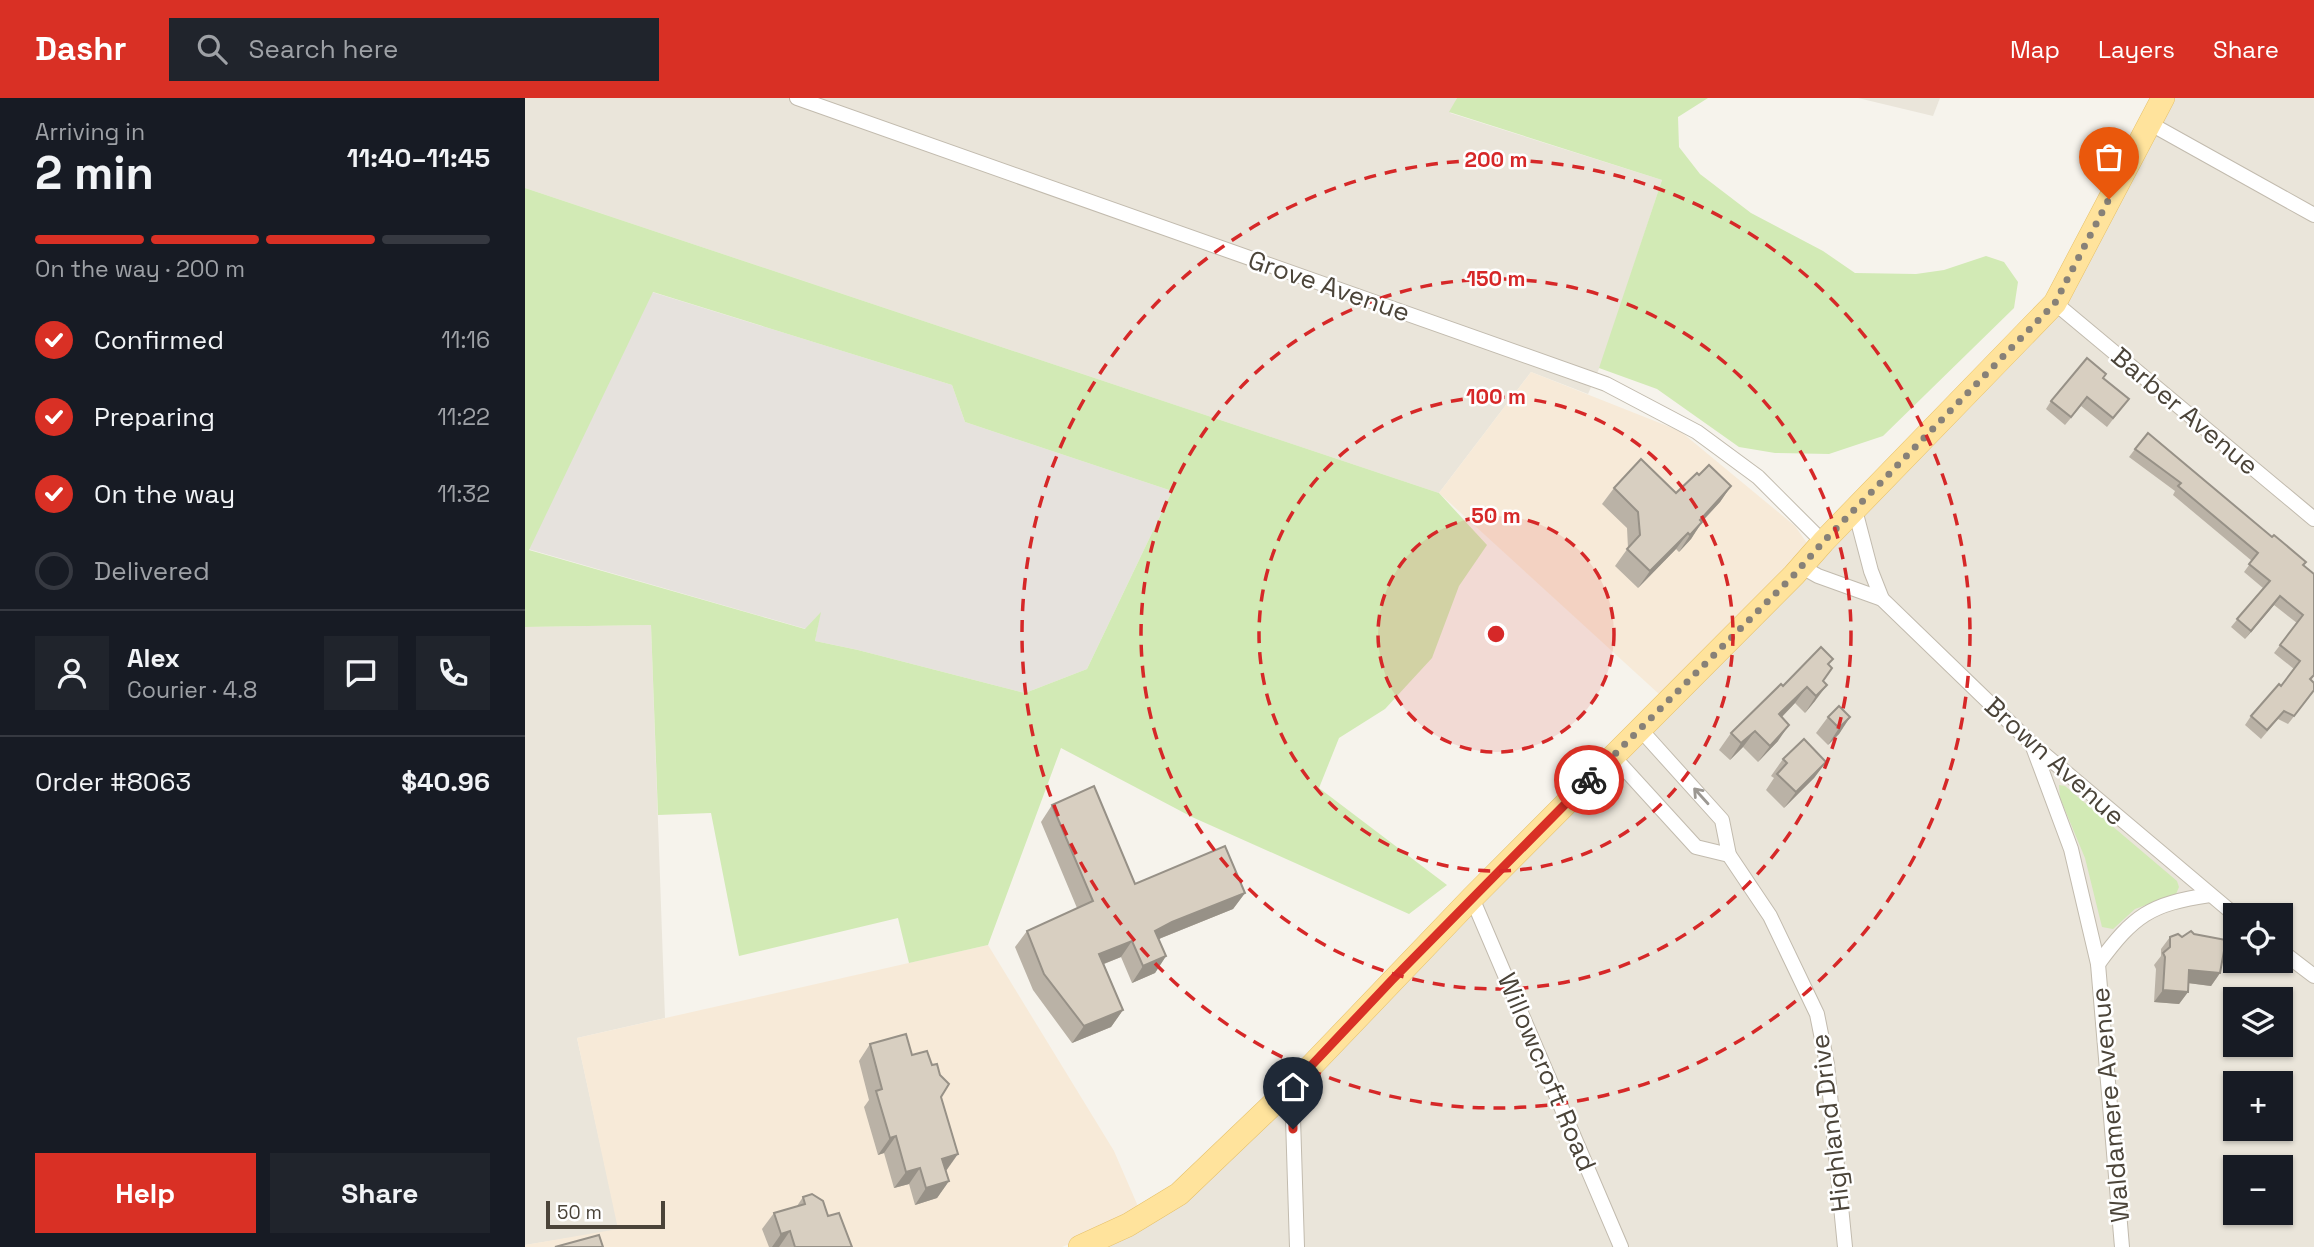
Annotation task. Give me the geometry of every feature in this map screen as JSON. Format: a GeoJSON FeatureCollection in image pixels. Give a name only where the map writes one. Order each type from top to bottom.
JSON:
{"type":"FeatureCollection","features":[{"type":"Feature","properties":{"kind":"main road"},"geometry":{"type":"LineString","coordinates":[[1080,1247],[1128,1225],[1179,1194],[1292,1086],[1472,898],[1802,566],[2055,303],[2163,98]]}},
{"type":"Feature","properties":{"kind":"street","name":"Grove Avenue"},"geometry":{"type":"LineString","coordinates":[[797,98],[1606,384],[1707,439],[1758,477],[1823,542]]}},
{"type":"Feature","properties":{"kind":"street"},"geometry":{"type":"LineString","coordinates":[[2149,123],[2314,215]]}},
{"type":"Feature","properties":{"kind":"street","name":"Barber Avenue"},"geometry":{"type":"LineString","coordinates":[[2055,303],[2314,519]]}},
{"type":"Feature","properties":{"kind":"street","name":"Brown Avenue"},"geometry":{"type":"LineString","coordinates":[[1855,510],[1871,571],[1882,599]]}},
{"type":"Feature","properties":{"kind":"street","name":"Brown Avenue"},"geometry":{"type":"LineString","coordinates":[[1802,566],[1818,576],[1882,599],[2031,743],[2223,905]]}},
{"type":"Feature","properties":{"kind":"street","name":"Highland Drive"},"geometry":{"type":"LineString","coordinates":[[1640,729],[1722,820],[1729,855],[1770,916],[1817,1014],[1827,1064],[1845,1247]]}},
{"type":"Feature","properties":{"kind":"street","name":"Waldamere Avenue"},"geometry":{"type":"LineString","coordinates":[[2031,743],[2071,849],[2098,964],[2122,1247]]}},
{"type":"Feature","properties":{"kind":"street"},"geometry":{"type":"LineString","coordinates":[[1613,756],[1696,847],[1729,855]]}},
{"type":"Feature","properties":{"kind":"street","name":"Waldamere Avenue"},"geometry":{"type":"LineString","coordinates":[[2098,964],[2120,933],[2151,909],[2179,900],[2210,895]]}},
{"type":"Feature","properties":{"kind":"street","name":"Willowcroft Road"},"geometry":{"type":"LineString","coordinates":[[1472,898],[1621,1247]]}},
{"type":"Feature","properties":{"kind":"street"},"geometry":{"type":"LineString","coordinates":[[2293,960],[2314,976]]}},
{"type":"Feature","properties":{"kind":"street"},"geometry":{"type":"LineString","coordinates":[[1292,1086],[1297,1247]]}},
{"type":"Feature","properties":{"kind":"shaded area"},"geometry":{"type":"Polygon","coordinates":[[[525,98],[1457,98],[1450,113],[1662,180],[1602,362],[1588,394],[1531,372],[1439,493],[525,188],[525,98]]]}},
{"type":"Feature","properties":{"kind":"shaded area"},"geometry":{"type":"Polygon","coordinates":[[[1858,98],[1940,98],[1933,116],[1858,98]]]}},
{"type":"Feature","properties":{"kind":"shaded area"},"geometry":{"type":"Polygon","coordinates":[[[2170,98],[2314,98],[2314,1247],[1087,1247],[1163,1209],[2053,311],[2170,98]]]}},
{"type":"Feature","properties":{"kind":"shaded area"},"geometry":{"type":"Polygon","coordinates":[[[652,292],[952,385],[965,422],[1172,491],[1087,669],[1025,693],[815,641],[820,614],[806,629],[528,549],[652,292]]]}},
{"type":"Feature","properties":{"kind":"shaded area"},"geometry":{"type":"Polygon","coordinates":[[[1531,372],[1680,431],[1795,526],[1809,546],[1659,694],[1439,493],[1531,372]]]}},
{"type":"Feature","properties":{"kind":"shaded area"},"geometry":{"type":"Polygon","coordinates":[[[651,625],[665,1018],[577,1038],[619,1230],[525,1245],[525,627],[651,625]]]}},
{"type":"Feature","properties":{"kind":"shaded area"},"geometry":{"type":"Polygon","coordinates":[[[988,945],[1114,1151],[1137,1204],[1138,1213],[1062,1247],[525,1247],[618,1229],[577,1038],[988,945]]]}},
{"type":"Feature","properties":{"kind":"green space"},"geometry":{"type":"Polygon","coordinates":[[[1457,98],[1708,98],[1678,117],[1679,147],[1700,174],[1751,213],[1823,251],[1855,273],[1916,274],[1944,270],[1986,256],[2004,262],[2018,282],[2014,308],[1883,436],[1829,454],[1775,453],[1739,447],[1657,389],[1599,368],[1662,180],[1449,112],[1457,98]]]}},
{"type":"Feature","properties":{"kind":"green space"},"geometry":{"type":"Polygon","coordinates":[[[525,188],[1439,493],[1487,545],[1459,586],[1432,658],[1385,709],[1339,738],[1319,788],[1447,885],[1409,914],[1192,817],[1061,748],[988,945],[909,963],[898,918],[739,956],[711,813],[658,815],[651,625],[525,627],[525,188]],[[653,292],[529,550],[805,629],[821,612],[815,641],[1025,693],[1087,669],[1172,491],[965,422],[952,385],[653,292]]]}},
{"type":"Feature","properties":{"kind":"green space"},"geometry":{"type":"Polygon","coordinates":[[[2059,785],[2065,786],[2177,881],[2179,887],[2176,894],[2135,909],[2113,929],[2102,927],[2085,858],[2060,798],[2059,785]]]}},
{"type":"Feature","properties":{"kind":"building"},"geometry":{"type":"Polygon","coordinates":[[[2087,358],[2106,374],[2103,378],[2129,399],[2113,418],[2087,397],[2071,417],[2051,401],[2087,358]]]}},
{"type":"Feature","properties":{"kind":"building"},"geometry":{"type":"Polygon","coordinates":[[[2148,433],[2272,537],[2274,535],[2306,562],[2303,565],[2314,574],[2314,675],[2310,679],[2314,683],[2314,690],[2294,716],[2284,711],[2267,730],[2251,716],[2279,684],[2281,686],[2300,661],[2280,645],[2303,615],[2280,596],[2251,631],[2237,619],[2270,581],[2249,564],[2258,553],[2178,486],[2181,483],[2135,449],[2148,433]]]}},
{"type":"Feature","properties":{"kind":"building"},"geometry":{"type":"Polygon","coordinates":[[[1641,459],[1676,493],[1709,465],[1731,486],[1690,535],[1688,533],[1650,571],[1627,549],[1640,535],[1638,512],[1614,488],[1641,459]]]}},
{"type":"Feature","properties":{"kind":"building"},"geometry":{"type":"Polygon","coordinates":[[[1821,647],[1833,659],[1828,664],[1832,668],[1823,681],[1827,685],[1816,696],[1807,687],[1779,714],[1789,725],[1770,746],[1755,731],[1741,743],[1731,733],[1821,647]]]}},
{"type":"Feature","properties":{"kind":"building"},"geometry":{"type":"Polygon","coordinates":[[[1839,706],[1850,717],[1839,728],[1828,717],[1839,706]]]}},
{"type":"Feature","properties":{"kind":"building"},"geometry":{"type":"Polygon","coordinates":[[[1804,739],[1826,762],[1796,792],[1777,774],[1787,763],[1783,759],[1804,739]]]}},
{"type":"Feature","properties":{"kind":"building"},"geometry":{"type":"Polygon","coordinates":[[[1094,786],[1135,884],[1225,846],[1245,893],[1155,931],[1166,956],[1143,966],[1132,941],[1099,954],[1123,1010],[1084,1026],[1044,974],[1027,931],[1093,901],[1052,805],[1094,786]]]}},
{"type":"Feature","properties":{"kind":"building"},"geometry":{"type":"Polygon","coordinates":[[[2191,931],[2194,934],[2223,939],[2220,973],[2189,970],[2188,992],[2163,990],[2163,953],[2170,947],[2170,937],[2178,934],[2182,937],[2191,931]]]}},
{"type":"Feature","properties":{"kind":"building"},"geometry":{"type":"Polygon","coordinates":[[[906,1034],[912,1055],[927,1051],[932,1065],[937,1064],[940,1075],[949,1084],[941,1097],[958,1154],[942,1159],[949,1181],[926,1188],[920,1168],[906,1172],[896,1136],[890,1138],[876,1091],[882,1089],[870,1044],[906,1034]]]}},
{"type":"Feature","properties":{"kind":"building"},"geometry":{"type":"Polygon","coordinates":[[[812,1194],[823,1201],[828,1216],[839,1213],[852,1247],[795,1247],[790,1231],[781,1234],[774,1213],[805,1204],[803,1197],[812,1194]]]}},
{"type":"Feature","properties":{"kind":"building"},"geometry":{"type":"Polygon","coordinates":[[[599,1235],[603,1247],[555,1247],[599,1235]]]}},
{"type":"Feature","properties":{"kind":"way so far"},"geometry":{"type":"LineString","coordinates":[[1589,780],[1794,575],[2055,303],[2109,199]]}},
{"type":"Feature","properties":{"kind":"route"},"geometry":{"type":"LineString","coordinates":[[1293,1129],[1292,1086],[1589,780]]}}]}
